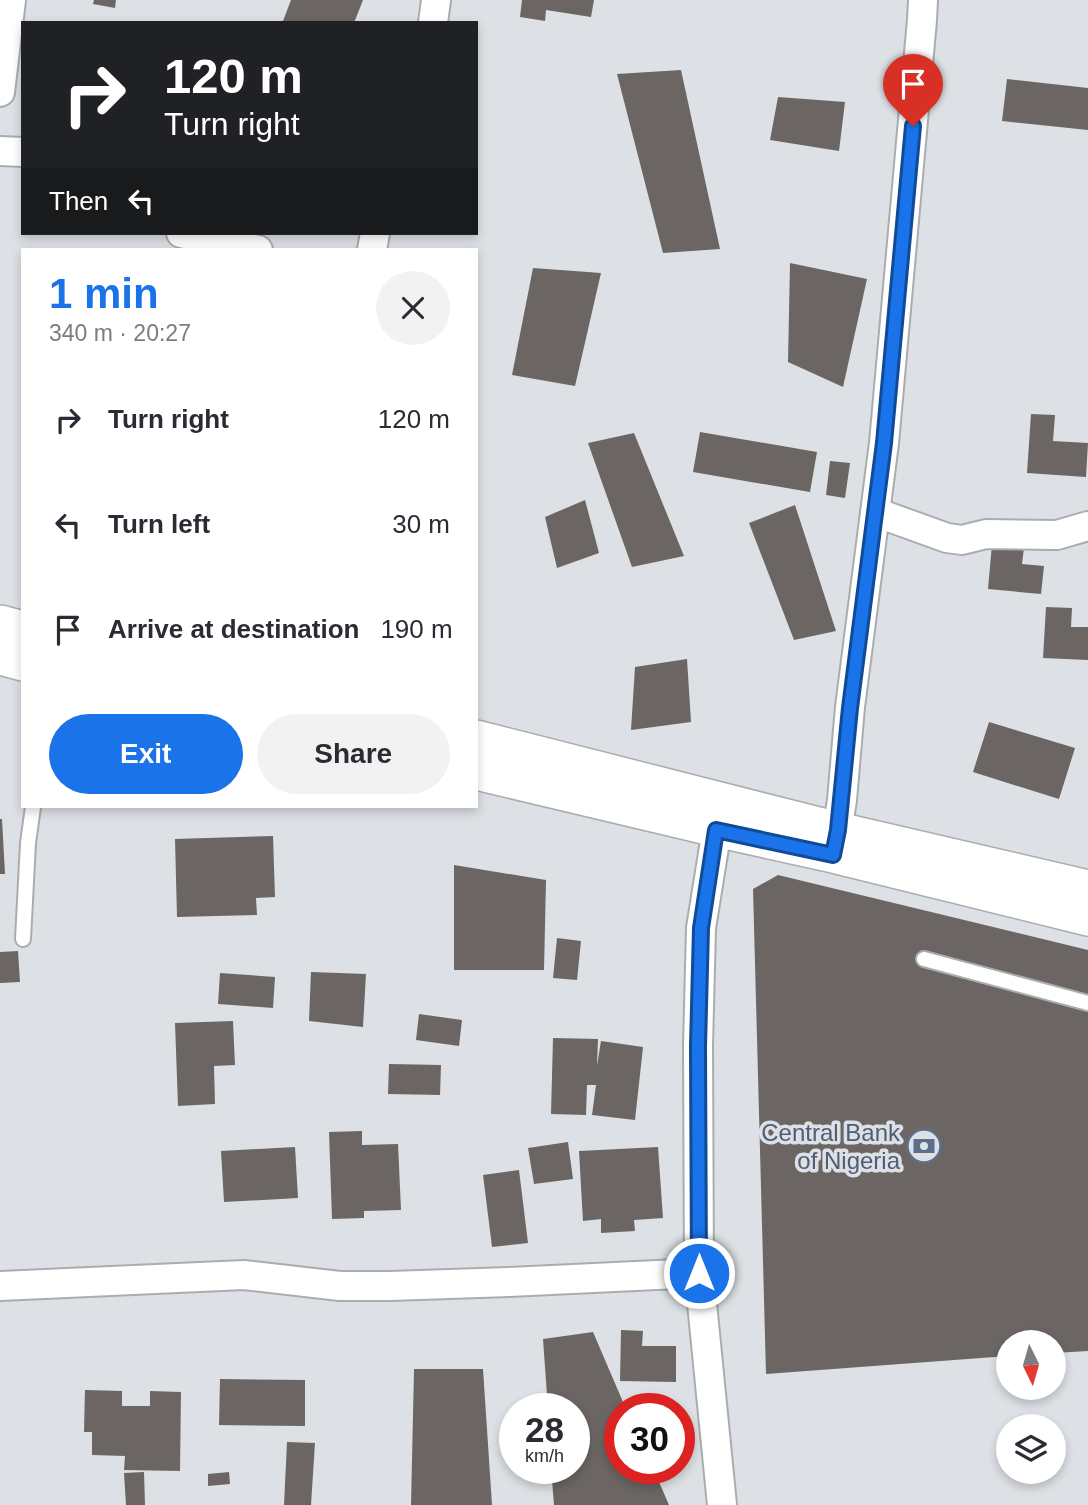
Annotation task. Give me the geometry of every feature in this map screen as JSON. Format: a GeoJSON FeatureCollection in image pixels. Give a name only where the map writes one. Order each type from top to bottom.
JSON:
{"type":"FeatureCollection","features":[{"type":"Feature","properties":{"kind":"street"},"geometry":{"type":"LineString","coordinates":[[0,92],[11,0]]}},
{"type":"Feature","properties":{"kind":"street"},"geometry":{"type":"LineString","coordinates":[[433,21],[436,0]]}},
{"type":"Feature","properties":{"kind":"street"},"geometry":{"type":"LineString","coordinates":[[835,842],[884,443],[923,0]]}},
{"type":"Feature","properties":{"kind":"street"},"geometry":{"type":"LineString","coordinates":[[0,150],[21,152]]}},
{"type":"Feature","properties":{"kind":"street"},"geometry":{"type":"LineString","coordinates":[[190,235],[249,248]]}},
{"type":"Feature","properties":{"kind":"street"},"geometry":{"type":"LineString","coordinates":[[875,512],[947,538],[962,540],[986,534],[1057,535],[1088,526]]}},
{"type":"Feature","properties":{"kind":"street"},"geometry":{"type":"LineString","coordinates":[[0,623],[21,628]]}},
{"type":"Feature","properties":{"kind":"street"},"geometry":{"type":"LineString","coordinates":[[0,657],[21,662]]}},
{"type":"Feature","properties":{"kind":"street"},"geometry":{"type":"LineString","coordinates":[[478,739],[719,815]]}},
{"type":"Feature","properties":{"kind":"street"},"geometry":{"type":"LineString","coordinates":[[478,772],[719,815],[835,842],[1088,888]]}},
{"type":"Feature","properties":{"kind":"street"},"geometry":{"type":"LineString","coordinates":[[719,815],[701,928],[698,1046],[699,1273],[722,1505]]}},
{"type":"Feature","properties":{"kind":"street"},"geometry":{"type":"LineString","coordinates":[[835,842],[1088,919]]}},
{"type":"Feature","properties":{"kind":"street"},"geometry":{"type":"LineString","coordinates":[[0,1286],[244,1275],[340,1286],[390,1286],[699,1273]]}},
{"type":"Feature","properties":{"kind":"lane"},"geometry":{"type":"LineString","coordinates":[[23,939],[28,843],[33,808]]}},
{"type":"Feature","properties":{"kind":"lane"},"geometry":{"type":"LineString","coordinates":[[924,959],[1088,1003]]}},
{"type":"Feature","properties":{"kind":"building"},"geometry":{"type":"Polygon","coordinates":[[[94,0],[116,0],[115,8],[93,4],[94,0]]]}},
{"type":"Feature","properties":{"kind":"building"},"geometry":{"type":"Polygon","coordinates":[[[291,0],[363,0],[355,21],[283,21],[291,0]]]}},
{"type":"Feature","properties":{"kind":"building"},"geometry":{"type":"Polygon","coordinates":[[[522,0],[594,0],[591,17],[546,10],[545,21],[520,17],[522,0]]]}},
{"type":"Feature","properties":{"kind":"building"},"geometry":{"type":"Polygon","coordinates":[[[681,70],[720,249],[663,253],[617,74],[681,70]]]}},
{"type":"Feature","properties":{"kind":"building"},"geometry":{"type":"Polygon","coordinates":[[[1007,79],[1088,88],[1088,130],[1002,121],[1007,79]]]}},
{"type":"Feature","properties":{"kind":"building"},"geometry":{"type":"Polygon","coordinates":[[[778,97],[845,102],[839,151],[770,140],[778,97]]]}},
{"type":"Feature","properties":{"kind":"building"},"geometry":{"type":"Polygon","coordinates":[[[790,263],[867,279],[843,387],[788,362],[790,263]]]}},
{"type":"Feature","properties":{"kind":"building"},"geometry":{"type":"Polygon","coordinates":[[[533,268],[601,273],[575,386],[512,375],[533,268]]]}},
{"type":"Feature","properties":{"kind":"building"},"geometry":{"type":"Polygon","coordinates":[[[1031,414],[1055,415],[1053,441],[1088,443],[1086,477],[1027,473],[1031,414]]]}},
{"type":"Feature","properties":{"kind":"building"},"geometry":{"type":"Polygon","coordinates":[[[700,432],[817,452],[810,492],[693,472],[700,432]]]}},
{"type":"Feature","properties":{"kind":"building"},"geometry":{"type":"Polygon","coordinates":[[[634,433],[684,556],[632,567],[588,443],[634,433]]]}},
{"type":"Feature","properties":{"kind":"building"},"geometry":{"type":"Polygon","coordinates":[[[830,461],[850,463],[845,498],[826,495],[830,461]]]}},
{"type":"Feature","properties":{"kind":"building"},"geometry":{"type":"Polygon","coordinates":[[[585,500],[599,553],[557,568],[545,517],[585,500]]]}},
{"type":"Feature","properties":{"kind":"building"},"geometry":{"type":"Polygon","coordinates":[[[795,505],[836,631],[794,640],[749,523],[795,505]]]}},
{"type":"Feature","properties":{"kind":"building"},"geometry":{"type":"Polygon","coordinates":[[[992,544],[1024,548],[1022,564],[1044,566],[1041,594],[988,589],[992,544]]]}},
{"type":"Feature","properties":{"kind":"building"},"geometry":{"type":"Polygon","coordinates":[[[1046,607],[1072,608],[1071,627],[1088,627],[1088,660],[1043,658],[1046,607]]]}},
{"type":"Feature","properties":{"kind":"building"},"geometry":{"type":"Polygon","coordinates":[[[687,659],[691,722],[631,730],[635,667],[687,659]]]}},
{"type":"Feature","properties":{"kind":"building"},"geometry":{"type":"Polygon","coordinates":[[[989,722],[1075,748],[1059,799],[973,772],[989,722]]]}},
{"type":"Feature","properties":{"kind":"building"},"geometry":{"type":"Polygon","coordinates":[[[2,819],[5,874],[0,874],[2,819]]]}},
{"type":"Feature","properties":{"kind":"building"},"geometry":{"type":"Polygon","coordinates":[[[273,836],[275,897],[256,898],[257,915],[177,917],[175,839],[273,836]]]}},
{"type":"Feature","properties":{"kind":"building"},"geometry":{"type":"Polygon","coordinates":[[[454,865],[546,880],[544,970],[454,970],[454,865]]]}},
{"type":"Feature","properties":{"kind":"building","name":"Central Bank of Nigeria"},"geometry":{"type":"Polygon","coordinates":[[[778,875],[1088,950],[1088,1351],[1066,1352],[1066,1330],[996,1330],[996,1357],[766,1374],[753,889],[778,875]]]}},
{"type":"Feature","properties":{"kind":"building"},"geometry":{"type":"Polygon","coordinates":[[[557,938],[581,941],[577,980],[553,978],[557,938]]]}},
{"type":"Feature","properties":{"kind":"building"},"geometry":{"type":"Polygon","coordinates":[[[18,951],[20,982],[0,983],[0,952],[18,951]]]}},
{"type":"Feature","properties":{"kind":"building"},"geometry":{"type":"Polygon","coordinates":[[[311,972],[366,974],[363,1027],[309,1021],[311,972]]]}},
{"type":"Feature","properties":{"kind":"building"},"geometry":{"type":"Polygon","coordinates":[[[220,973],[275,977],[273,1008],[218,1004],[220,973]]]}},
{"type":"Feature","properties":{"kind":"building"},"geometry":{"type":"Polygon","coordinates":[[[419,1014],[462,1020],[459,1046],[416,1040],[419,1014]]]}},
{"type":"Feature","properties":{"kind":"building"},"geometry":{"type":"Polygon","coordinates":[[[233,1021],[235,1065],[214,1066],[215,1104],[178,1106],[175,1023],[233,1021]]]}},
{"type":"Feature","properties":{"kind":"building"},"geometry":{"type":"Polygon","coordinates":[[[553,1038],[598,1039],[597,1066],[601,1041],[643,1047],[635,1120],[592,1115],[596,1085],[587,1085],[586,1115],[551,1114],[553,1038]]]}},
{"type":"Feature","properties":{"kind":"building"},"geometry":{"type":"Polygon","coordinates":[[[389,1064],[441,1065],[440,1095],[388,1094],[389,1064]]]}},
{"type":"Feature","properties":{"kind":"building"},"geometry":{"type":"Polygon","coordinates":[[[362,1131],[362,1145],[398,1144],[401,1210],[364,1211],[364,1218],[332,1219],[329,1132],[362,1131]]]}},
{"type":"Feature","properties":{"kind":"building"},"geometry":{"type":"Polygon","coordinates":[[[568,1142],[573,1179],[534,1184],[528,1148],[568,1142]]]}},
{"type":"Feature","properties":{"kind":"building"},"geometry":{"type":"Polygon","coordinates":[[[295,1147],[298,1198],[224,1202],[221,1151],[295,1147]]]}},
{"type":"Feature","properties":{"kind":"building"},"geometry":{"type":"Polygon","coordinates":[[[658,1147],[663,1218],[634,1220],[635,1231],[601,1233],[601,1219],[583,1221],[579,1151],[658,1147]]]}},
{"type":"Feature","properties":{"kind":"building"},"geometry":{"type":"Polygon","coordinates":[[[519,1170],[528,1243],[492,1247],[483,1175],[519,1170]]]}},
{"type":"Feature","properties":{"kind":"building"},"geometry":{"type":"Polygon","coordinates":[[[621,1330],[643,1331],[642,1346],[676,1346],[676,1382],[620,1381],[621,1330]]]}},
{"type":"Feature","properties":{"kind":"building"},"geometry":{"type":"Polygon","coordinates":[[[593,1332],[619,1393],[604,1393],[604,1484],[660,1484],[669,1505],[554,1505],[552,1484],[590,1484],[590,1393],[547,1393],[543,1339],[593,1332]]]}},
{"type":"Feature","properties":{"kind":"building"},"geometry":{"type":"Polygon","coordinates":[[[414,1369],[483,1369],[492,1505],[411,1505],[414,1369]]]}},
{"type":"Feature","properties":{"kind":"building"},"geometry":{"type":"Polygon","coordinates":[[[220,1379],[305,1380],[305,1426],[219,1425],[220,1379]]]}},
{"type":"Feature","properties":{"kind":"building"},"geometry":{"type":"Polygon","coordinates":[[[85,1390],[122,1391],[122,1406],[150,1406],[150,1391],[181,1392],[180,1471],[124,1470],[125,1456],[92,1455],[92,1432],[84,1432],[85,1390]]]}},
{"type":"Feature","properties":{"kind":"building"},"geometry":{"type":"Polygon","coordinates":[[[287,1442],[315,1443],[311,1505],[284,1505],[287,1442]]]}},
{"type":"Feature","properties":{"kind":"building"},"geometry":{"type":"Polygon","coordinates":[[[144,1472],[145,1505],[126,1505],[124,1473],[144,1472]]]}},
{"type":"Feature","properties":{"kind":"building"},"geometry":{"type":"Polygon","coordinates":[[[229,1472],[230,1484],[208,1486],[208,1474],[229,1472]]]}},
{"type":"Feature","properties":{"kind":"place","name":"Central Bank of Nigeria"},"geometry":{"type":"Point","coordinates":[924,1146]}},
{"type":"Feature","properties":{"kind":"route"},"geometry":{"type":"LineString","coordinates":[[699,1273],[698,1046],[701,928],[716,830],[833,855],[842,800],[850,708],[884,443],[913,126]]}}]}
